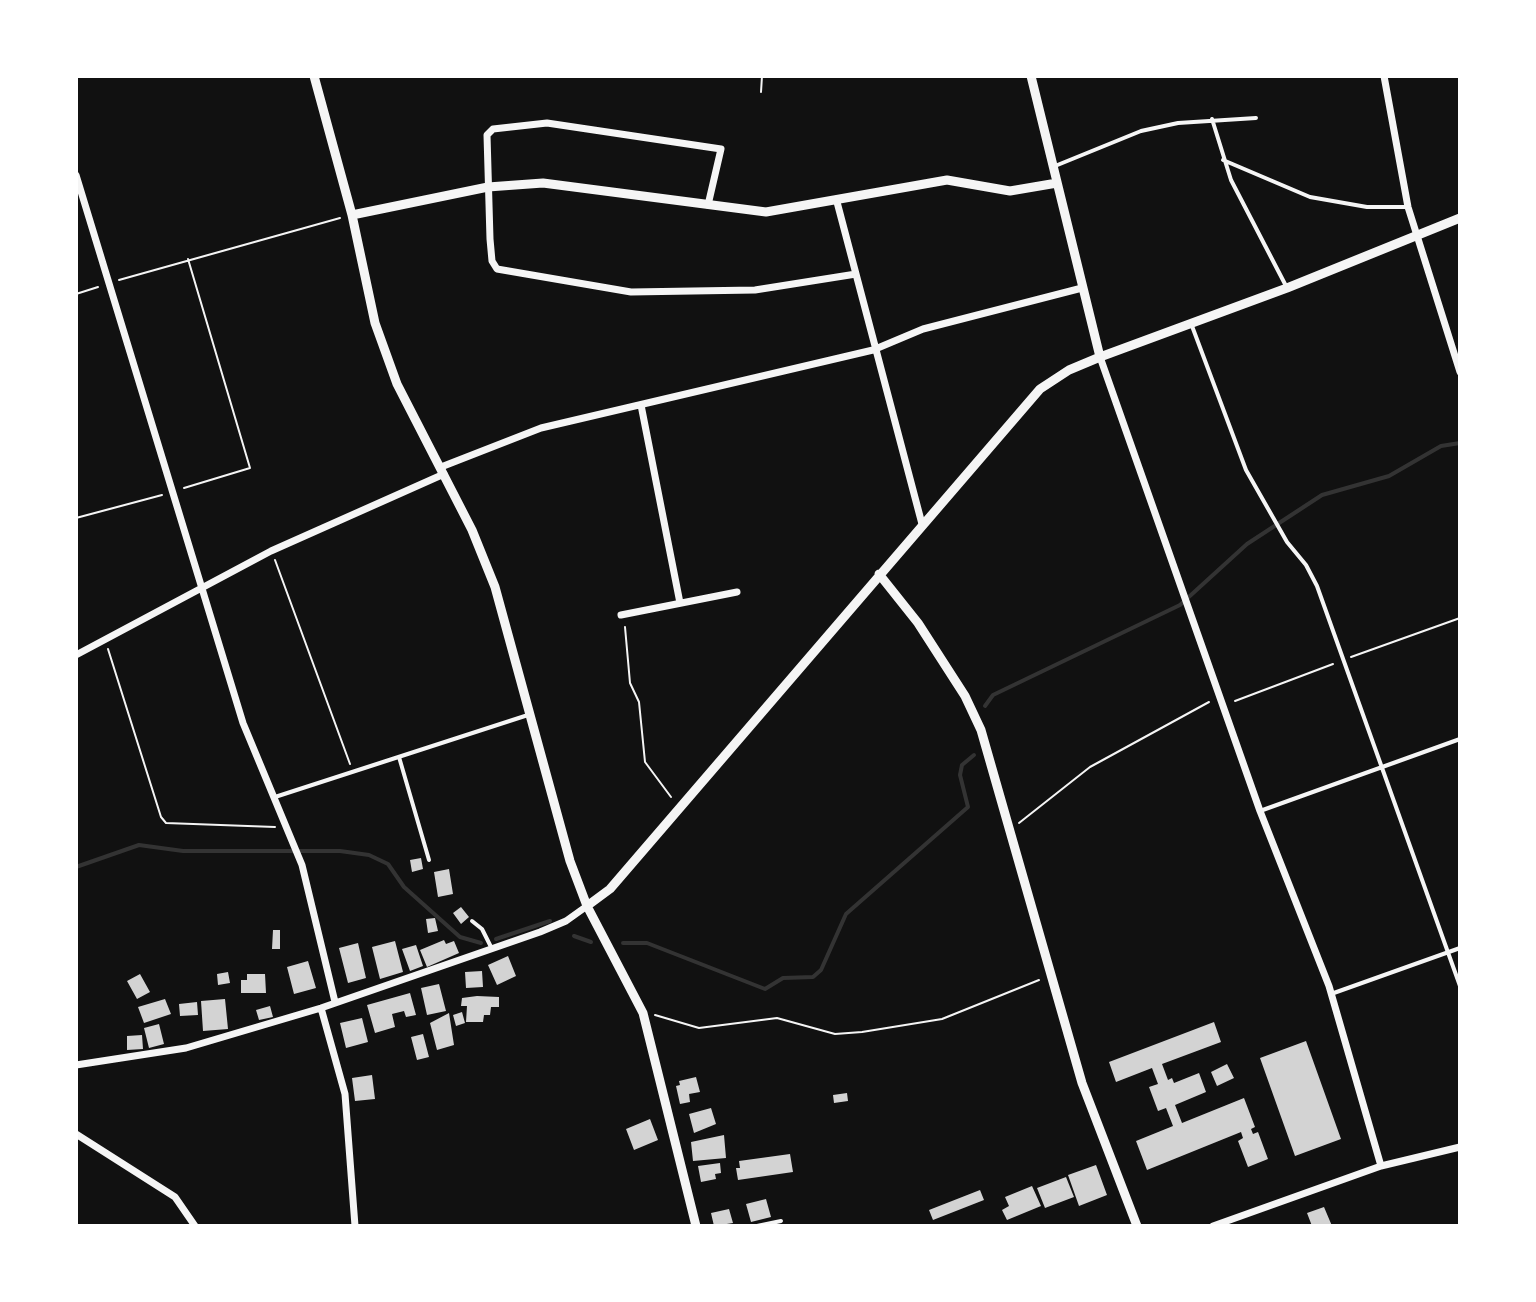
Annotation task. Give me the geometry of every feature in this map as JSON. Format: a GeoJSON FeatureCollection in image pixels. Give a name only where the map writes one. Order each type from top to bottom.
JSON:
{"type":"FeatureCollection","features":[{"type":"Feature","properties":{"kind":"street"},"geometry":{"type":"LineString","coordinates":[[314,76],[352,215],[375,323],[397,384],[443,471],[495,587],[570,861],[587,906],[643,1013],[696,1226]]}},
{"type":"Feature","properties":{"kind":"street"},"geometry":{"type":"LineString","coordinates":[[1031,76],[1100,357],[1260,811],[1331,994],[1381,1166]]}},
{"type":"Feature","properties":{"kind":"street"},"geometry":{"type":"LineString","coordinates":[[1384,76],[1408,207],[1460,372]]}},
{"type":"Feature","properties":{"kind":"street"},"geometry":{"type":"LineString","coordinates":[[708,205],[721,149],[547,123],[493,129],[487,135],[492,261],[497,269],[631,292],[755,290],[856,274]]}},
{"type":"Feature","properties":{"kind":"street"},"geometry":{"type":"LineString","coordinates":[[76,175],[243,723],[302,865],[335,1002]]}},
{"type":"Feature","properties":{"kind":"street"},"geometry":{"type":"LineString","coordinates":[[352,215],[488,187],[571,184],[766,212],[837,202],[873,191],[947,180],[1010,191],[1057,183]]}},
{"type":"Feature","properties":{"kind":"street"},"geometry":{"type":"LineString","coordinates":[[837,202],[873,350],[922,524]]}},
{"type":"Feature","properties":{"kind":"street"},"geometry":{"type":"LineString","coordinates":[[76,1065],[186,1048],[321,1008],[566,921],[610,889],[1040,389],[1069,370],[1100,357],[1287,288],[1460,218]]}},
{"type":"Feature","properties":{"kind":"street"},"geometry":{"type":"LineString","coordinates":[[76,655],[271,551],[541,428],[873,350],[923,329],[1082,288]]}},
{"type":"Feature","properties":{"kind":"street"},"geometry":{"type":"LineString","coordinates":[[641,405],[680,603]]}},
{"type":"Feature","properties":{"kind":"street"},"geometry":{"type":"LineString","coordinates":[[879,574],[918,623],[965,696],[981,730],[1012,829],[1082,1083],[1137,1226]]}},
{"type":"Feature","properties":{"kind":"street"},"geometry":{"type":"LineString","coordinates":[[621,615],[737,592]]}},
{"type":"Feature","properties":{"kind":"street"},"geometry":{"type":"LineString","coordinates":[[321,1008],[345,1094],[355,1226]]}},
{"type":"Feature","properties":{"kind":"street"},"geometry":{"type":"LineString","coordinates":[[76,1134],[175,1197],[195,1226]]}},
{"type":"Feature","properties":{"kind":"street"},"geometry":{"type":"LineString","coordinates":[[1213,1226],[1381,1166],[1460,1147]]}},
{"type":"Feature","properties":{"kind":"lane"},"geometry":{"type":"LineString","coordinates":[[1053,167],[1141,131],[1212,119],[1256,118]]}},
{"type":"Feature","properties":{"kind":"lane"},"geometry":{"type":"LineString","coordinates":[[1212,119],[1223,160],[1287,288]]}},
{"type":"Feature","properties":{"kind":"lane"},"geometry":{"type":"LineString","coordinates":[[1223,160],[1310,197],[1367,207],[1408,207]]}},
{"type":"Feature","properties":{"kind":"lane"},"geometry":{"type":"LineString","coordinates":[[1191,324],[1246,470],[1287,542],[1306,565],[1317,586],[1460,986]]}},
{"type":"Feature","properties":{"kind":"lane"},"geometry":{"type":"LineString","coordinates":[[275,797],[531,714]]}},
{"type":"Feature","properties":{"kind":"lane"},"geometry":{"type":"LineString","coordinates":[[1260,811],[1460,739]]}},
{"type":"Feature","properties":{"kind":"lane"},"geometry":{"type":"LineString","coordinates":[[399,757],[429,860]]}},
{"type":"Feature","properties":{"kind":"lane"},"geometry":{"type":"LineString","coordinates":[[472,921],[485,934],[492,948]]}},
{"type":"Feature","properties":{"kind":"lane"},"geometry":{"type":"LineString","coordinates":[[1331,994],[1460,948]]}},
{"type":"Feature","properties":{"kind":"lane"},"geometry":{"type":"LineString","coordinates":[[757,1226],[781,1221]]}},
{"type":"Feature","properties":{"kind":"path"},"geometry":{"type":"LineString","coordinates":[[761,92],[762,76]]}},
{"type":"Feature","properties":{"kind":"path"},"geometry":{"type":"LineString","coordinates":[[76,294],[188,259],[352,215]]}},
{"type":"Feature","properties":{"kind":"path"},"geometry":{"type":"LineString","coordinates":[[76,518],[250,468],[188,259]]}},
{"type":"Feature","properties":{"kind":"path"},"geometry":{"type":"LineString","coordinates":[[271,551],[353,772]]}},
{"type":"Feature","properties":{"kind":"path"},"geometry":{"type":"LineString","coordinates":[[621,615],[628,637],[630,683],[642,719],[645,762],[680,806]]}},
{"type":"Feature","properties":{"kind":"path"},"geometry":{"type":"LineString","coordinates":[[105,640],[161,817],[166,823],[288,829]]}},
{"type":"Feature","properties":{"kind":"path"},"geometry":{"type":"LineString","coordinates":[[1012,829],[1090,767],[1219,696]]}},
{"type":"Feature","properties":{"kind":"path"},"geometry":{"type":"LineString","coordinates":[[643,1013],[699,1028],[777,1018],[835,1034],[862,1032],[942,1019],[1051,975]]}},
{"type":"Feature","properties":{"kind":"building"},"geometry":{"type":"Polygon","coordinates":[[[421,858],[423,869],[412,872],[410,860],[421,858]]]}},
{"type":"Feature","properties":{"kind":"building"},"geometry":{"type":"Polygon","coordinates":[[[449,869],[453,894],[438,897],[434,872],[449,869]]]}},
{"type":"Feature","properties":{"kind":"building"},"geometry":{"type":"Polygon","coordinates":[[[461,907],[469,917],[461,924],[453,913],[461,907]]]}},
{"type":"Feature","properties":{"kind":"building"},"geometry":{"type":"Polygon","coordinates":[[[435,918],[438,931],[428,933],[426,919],[435,918]]]}},
{"type":"Feature","properties":{"kind":"building"},"geometry":{"type":"Polygon","coordinates":[[[273,930],[280,930],[280,949],[272,949],[273,930]]]}},
{"type":"Feature","properties":{"kind":"building"},"geometry":{"type":"Polygon","coordinates":[[[444,940],[446,944],[454,941],[459,953],[427,967],[420,950],[444,940]]]}},
{"type":"Feature","properties":{"kind":"building"},"geometry":{"type":"Polygon","coordinates":[[[395,941],[403,972],[380,979],[372,947],[395,941]]]}},
{"type":"Feature","properties":{"kind":"building"},"geometry":{"type":"Polygon","coordinates":[[[358,943],[366,978],[348,983],[339,948],[358,943]]]}},
{"type":"Feature","properties":{"kind":"building"},"geometry":{"type":"Polygon","coordinates":[[[416,945],[423,966],[410,971],[402,949],[416,945]]]}},
{"type":"Feature","properties":{"kind":"building"},"geometry":{"type":"Polygon","coordinates":[[[508,956],[516,976],[497,985],[488,965],[508,956]]]}},
{"type":"Feature","properties":{"kind":"building"},"geometry":{"type":"Polygon","coordinates":[[[308,961],[316,988],[294,994],[287,967],[308,961]]]}},
{"type":"Feature","properties":{"kind":"building"},"geometry":{"type":"Polygon","coordinates":[[[482,971],[483,987],[466,988],[465,972],[482,971]]]}},
{"type":"Feature","properties":{"kind":"building"},"geometry":{"type":"Polygon","coordinates":[[[228,972],[230,983],[218,985],[217,974],[228,972]]]}},
{"type":"Feature","properties":{"kind":"building"},"geometry":{"type":"Polygon","coordinates":[[[140,974],[150,992],[137,999],[127,981],[140,974]]]}},
{"type":"Feature","properties":{"kind":"building"},"geometry":{"type":"Polygon","coordinates":[[[247,974],[265,974],[266,993],[241,993],[241,980],[247,980],[247,974]]]}},
{"type":"Feature","properties":{"kind":"building"},"geometry":{"type":"Polygon","coordinates":[[[439,984],[446,1011],[427,1015],[421,988],[439,984]]]}},
{"type":"Feature","properties":{"kind":"building"},"geometry":{"type":"Polygon","coordinates":[[[410,993],[416,1015],[406,1017],[404,1011],[392,1014],[395,1027],[375,1033],[367,1005],[410,993]]]}},
{"type":"Feature","properties":{"kind":"building"},"geometry":{"type":"Polygon","coordinates":[[[499,997],[499,1007],[491,1007],[490,1015],[484,1015],[483,1022],[466,1022],[467,1006],[461,1006],[462,998],[499,997]]]}},
{"type":"Feature","properties":{"kind":"building"},"geometry":{"type":"Polygon","coordinates":[[[165,999],[171,1014],[144,1023],[138,1007],[165,999]]]}},
{"type":"Feature","properties":{"kind":"building"},"geometry":{"type":"Polygon","coordinates":[[[225,999],[228,1029],[203,1031],[201,1001],[225,999]]]}},
{"type":"Feature","properties":{"kind":"building"},"geometry":{"type":"Polygon","coordinates":[[[197,1002],[198,1015],[180,1016],[179,1004],[197,1002]]]}},
{"type":"Feature","properties":{"kind":"building"},"geometry":{"type":"Polygon","coordinates":[[[270,1006],[273,1017],[259,1020],[256,1010],[270,1006]]]}},
{"type":"Feature","properties":{"kind":"building"},"geometry":{"type":"Polygon","coordinates":[[[462,1012],[465,1023],[456,1026],[453,1015],[462,1012]]]}},
{"type":"Feature","properties":{"kind":"building"},"geometry":{"type":"Polygon","coordinates":[[[449,1013],[454,1045],[437,1050],[430,1023],[449,1013]]]}},
{"type":"Feature","properties":{"kind":"building"},"geometry":{"type":"Polygon","coordinates":[[[362,1018],[368,1042],[346,1048],[340,1023],[362,1018]]]}},
{"type":"Feature","properties":{"kind":"building"},"geometry":{"type":"Polygon","coordinates":[[[1214,1022],[1221,1042],[1162,1064],[1168,1080],[1172,1078],[1174,1083],[1199,1073],[1206,1092],[1175,1105],[1182,1123],[1244,1098],[1255,1127],[1251,1129],[1253,1134],[1258,1132],[1268,1159],[1248,1167],[1238,1141],[1243,1138],[1241,1132],[1147,1170],[1136,1141],[1173,1126],[1166,1108],[1158,1111],[1149,1087],[1158,1084],[1152,1068],[1116,1082],[1109,1062],[1214,1022]]]}},
{"type":"Feature","properties":{"kind":"building"},"geometry":{"type":"Polygon","coordinates":[[[159,1024],[164,1044],[149,1048],[144,1028],[159,1024]]]}},
{"type":"Feature","properties":{"kind":"building"},"geometry":{"type":"Polygon","coordinates":[[[423,1034],[429,1057],[417,1060],[411,1037],[423,1034]]]}},
{"type":"Feature","properties":{"kind":"building"},"geometry":{"type":"Polygon","coordinates":[[[142,1035],[143,1049],[127,1050],[127,1036],[142,1035]]]}},
{"type":"Feature","properties":{"kind":"building"},"geometry":{"type":"Polygon","coordinates":[[[1306,1041],[1341,1139],[1295,1156],[1260,1058],[1306,1041]]]}},
{"type":"Feature","properties":{"kind":"building"},"geometry":{"type":"Polygon","coordinates":[[[1227,1064],[1234,1078],[1217,1086],[1211,1072],[1227,1064]]]}},
{"type":"Feature","properties":{"kind":"building"},"geometry":{"type":"Polygon","coordinates":[[[372,1075],[375,1099],[355,1101],[352,1078],[372,1075]]]}},
{"type":"Feature","properties":{"kind":"building"},"geometry":{"type":"Polygon","coordinates":[[[696,1077],[700,1092],[689,1094],[690,1102],[680,1104],[676,1086],[680,1085],[679,1081],[696,1077]]]}},
{"type":"Feature","properties":{"kind":"building"},"geometry":{"type":"Polygon","coordinates":[[[847,1093],[848,1101],[834,1103],[833,1095],[847,1093]]]}},
{"type":"Feature","properties":{"kind":"building"},"geometry":{"type":"Polygon","coordinates":[[[711,1108],[716,1124],[694,1133],[689,1114],[711,1108]]]}},
{"type":"Feature","properties":{"kind":"building"},"geometry":{"type":"Polygon","coordinates":[[[650,1119],[658,1140],[634,1150],[626,1129],[650,1119]]]}},
{"type":"Feature","properties":{"kind":"building"},"geometry":{"type":"Polygon","coordinates":[[[724,1135],[726,1158],[693,1161],[691,1142],[724,1135]]]}},
{"type":"Feature","properties":{"kind":"building"},"geometry":{"type":"Polygon","coordinates":[[[790,1154],[793,1172],[738,1180],[736,1168],[740,1168],[739,1161],[790,1154]]]}},
{"type":"Feature","properties":{"kind":"building"},"geometry":{"type":"Polygon","coordinates":[[[720,1163],[721,1173],[715,1174],[716,1179],[701,1182],[698,1166],[720,1163]]]}},
{"type":"Feature","properties":{"kind":"building"},"geometry":{"type":"Polygon","coordinates":[[[1096,1165],[1107,1195],[1079,1206],[1068,1175],[1096,1165]]]}},
{"type":"Feature","properties":{"kind":"building"},"geometry":{"type":"Polygon","coordinates":[[[1066,1177],[1074,1197],[1045,1208],[1037,1188],[1066,1177]]]}},
{"type":"Feature","properties":{"kind":"building"},"geometry":{"type":"Polygon","coordinates":[[[1032,1186],[1041,1206],[1007,1220],[1002,1210],[1009,1206],[1005,1197],[1032,1186]]]}},
{"type":"Feature","properties":{"kind":"building"},"geometry":{"type":"Polygon","coordinates":[[[980,1190],[984,1200],[933,1220],[929,1210],[980,1190]]]}},
{"type":"Feature","properties":{"kind":"building"},"geometry":{"type":"Polygon","coordinates":[[[766,1199],[771,1217],[751,1222],[746,1204],[766,1199]]]}},
{"type":"Feature","properties":{"kind":"building"},"geometry":{"type":"Polygon","coordinates":[[[1324,1207],[1332,1226],[1312,1226],[1307,1213],[1324,1207]]]}},
{"type":"Feature","properties":{"kind":"building"},"geometry":{"type":"Polygon","coordinates":[[[729,1209],[733,1223],[714,1226],[711,1213],[729,1209]]]}},
{"type":"Feature","properties":{"kind":"waterway"},"geometry":{"type":"LineString","coordinates":[[985,706],[993,695],[1180,605],[1247,544],[1322,495],[1389,476],[1441,446],[1460,443]]}},
{"type":"Feature","properties":{"kind":"waterway"},"geometry":{"type":"LineString","coordinates":[[623,943],[647,943],[765,989],[783,978],[813,977],[821,970],[846,914],[968,807],[960,775],[962,765],[974,755]]}},
{"type":"Feature","properties":{"kind":"waterway"},"geometry":{"type":"LineString","coordinates":[[76,867],[139,845],[183,851],[340,851],[369,855],[388,864],[404,887],[460,937],[481,943]]}},
{"type":"Feature","properties":{"kind":"waterway"},"geometry":{"type":"LineString","coordinates":[[496,939],[550,921]]}},
{"type":"Feature","properties":{"kind":"waterway"},"geometry":{"type":"LineString","coordinates":[[574,936],[591,942]]}}]}
